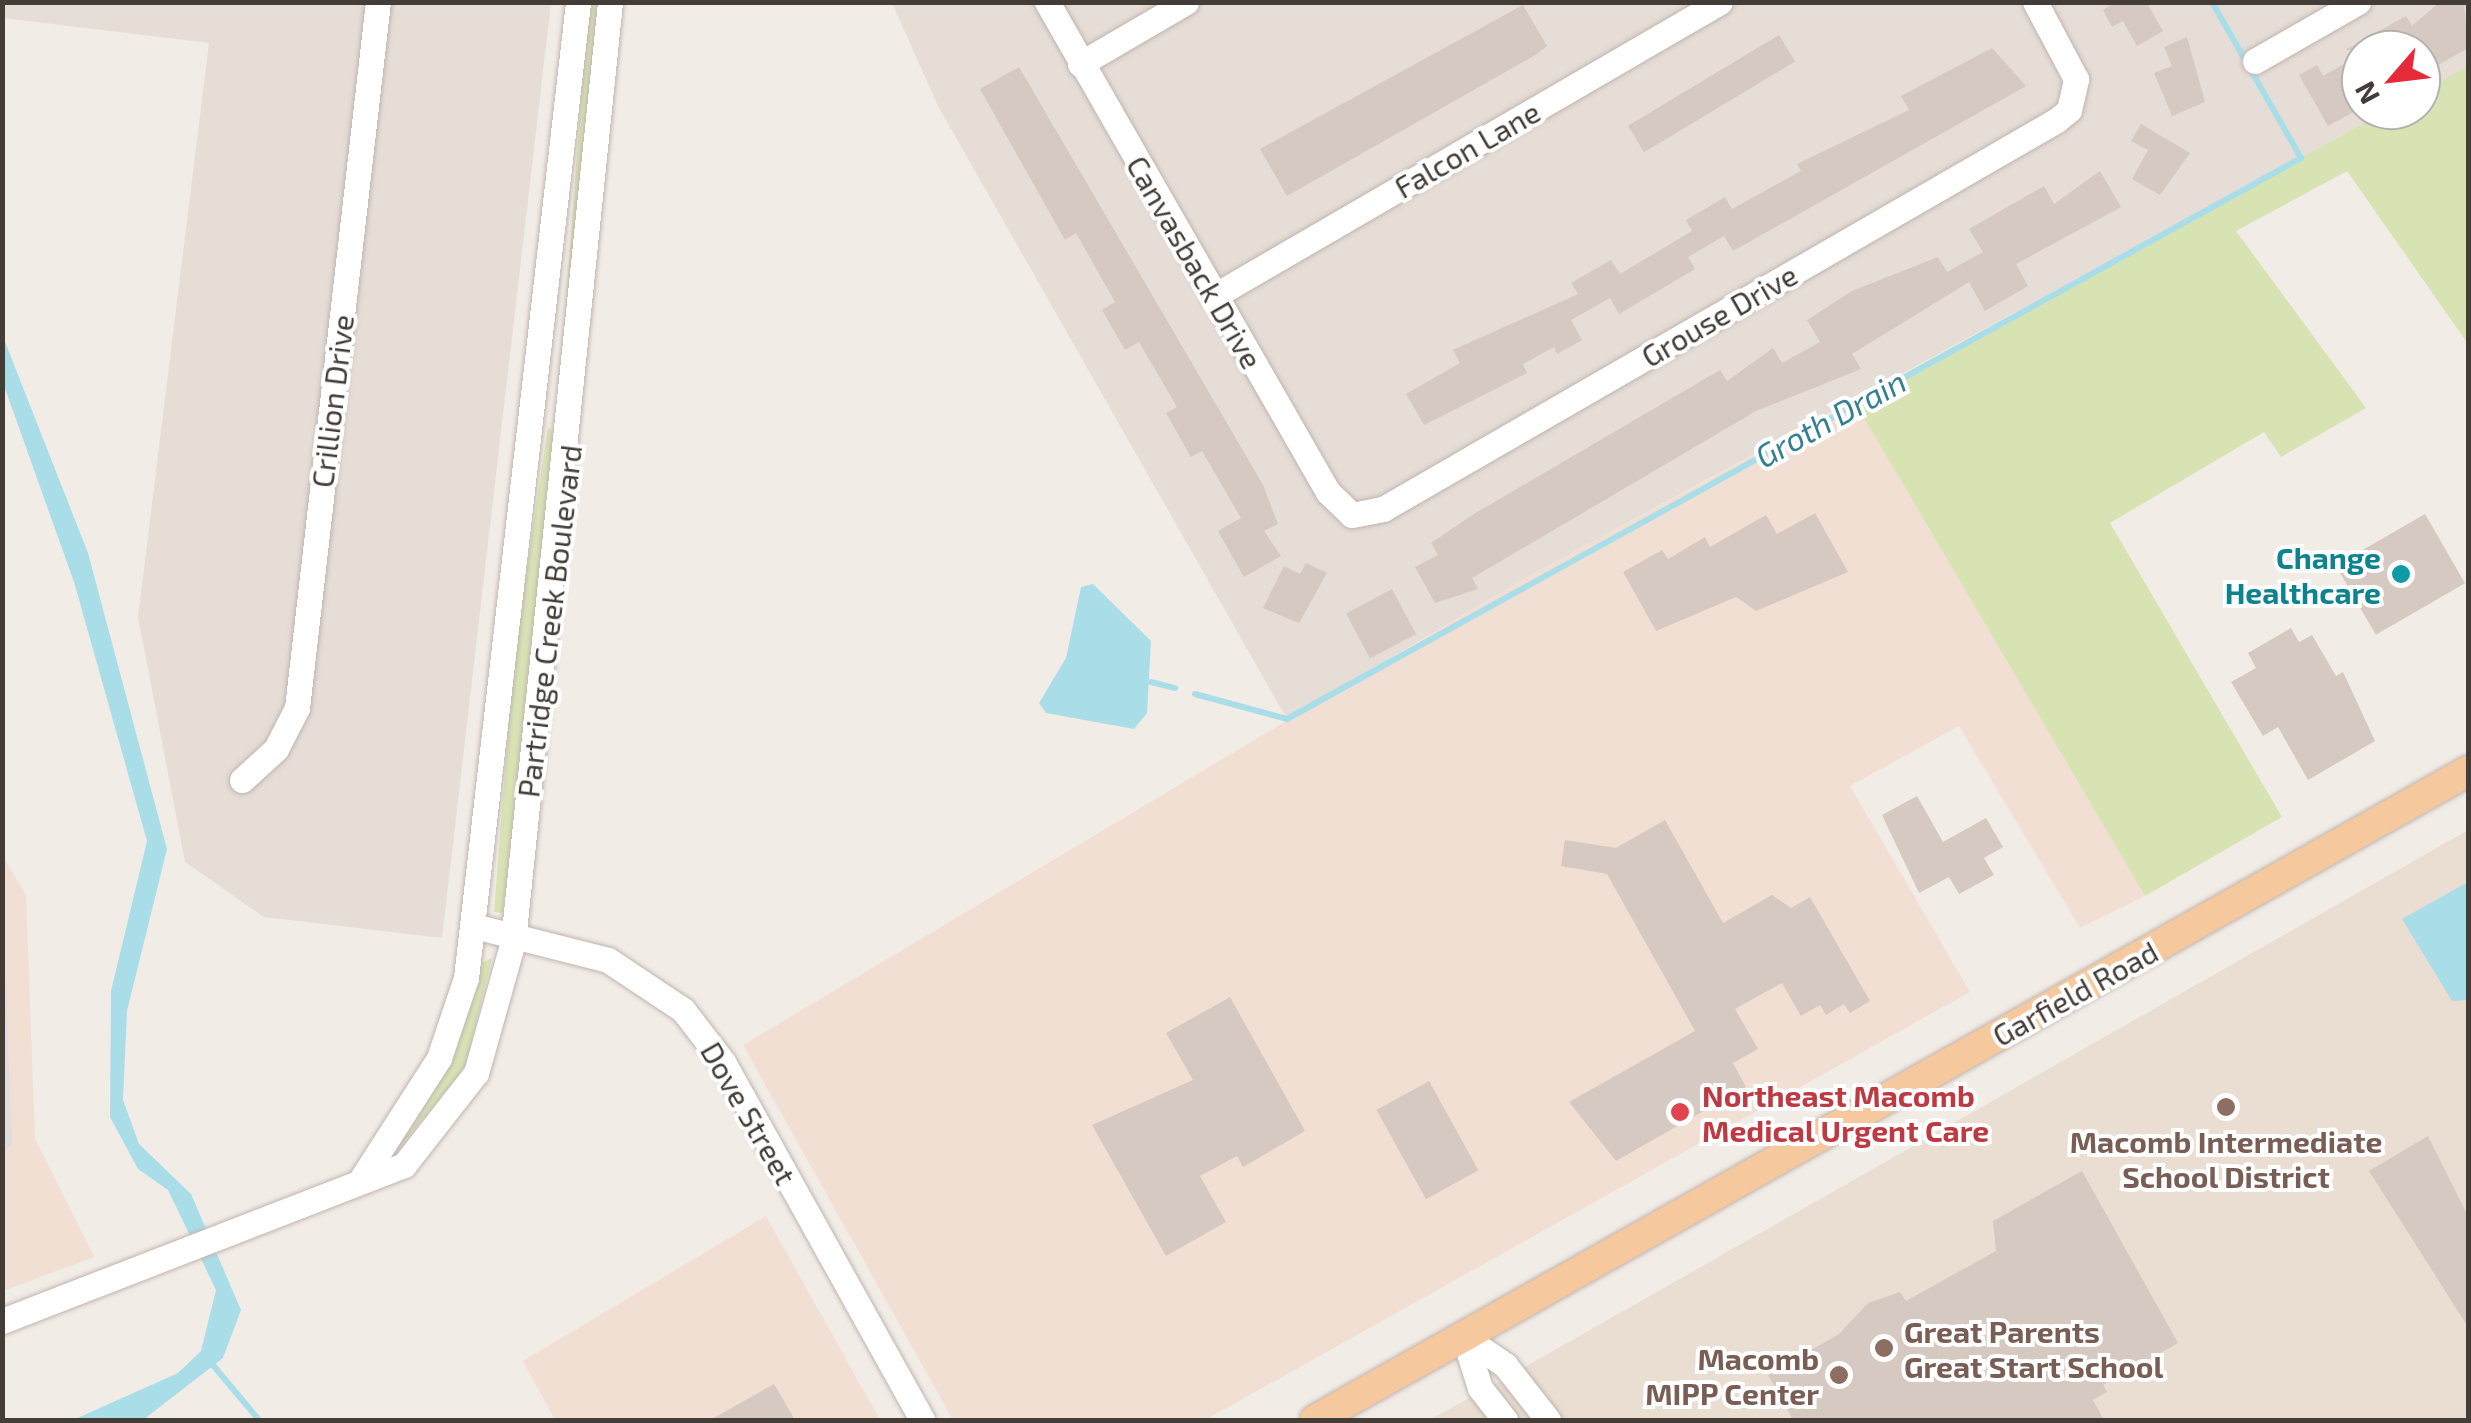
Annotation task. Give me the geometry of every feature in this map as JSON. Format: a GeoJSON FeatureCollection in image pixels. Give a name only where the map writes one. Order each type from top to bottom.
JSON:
{"type":"FeatureCollection","features":[{"type":"Feature","properties":{"kind":"main road","name":"Garfield Road"},"geometry":{"type":"LineString","coordinates":[[1315,1420],[2468,771]]}},
{"type":"Feature","properties":{"kind":"street","name":"Crillion Drive"},"geometry":{"type":"LineString","coordinates":[[242,780],[276,749],[298,698],[378,2]]}},
{"type":"Feature","properties":{"kind":"street","name":"Partridge Creek Boulevard"},"geometry":{"type":"LineString","coordinates":[[362,1178],[440,1058],[474,926],[578,2]]}},
{"type":"Feature","properties":{"kind":"street","name":"Partridge Creek Boulevard"},"geometry":{"type":"LineString","coordinates":[[2,1321],[237,1231],[362,1178],[404,1165],[461,1100],[489,1044],[514,941],[610,2]]}},
{"type":"Feature","properties":{"kind":"street","name":"Canvasback Drive"},"geometry":{"type":"LineString","coordinates":[[1046,2],[1328,492],[1352,514]]}},
{"type":"Feature","properties":{"kind":"street"},"geometry":{"type":"LineString","coordinates":[[1080,64],[1186,2]]}},
{"type":"Feature","properties":{"kind":"street","name":"Falcon Lane"},"geometry":{"type":"LineString","coordinates":[[1214,296],[1720,2]]}},
{"type":"Feature","properties":{"kind":"street","name":"Grouse Drive"},"geometry":{"type":"LineString","coordinates":[[1352,514],[1383,509],[2039,130],[2076,96],[2068,61],[2035,2]]}},
{"type":"Feature","properties":{"kind":"street"},"geometry":{"type":"LineString","coordinates":[[2255,61],[2358,2]]}},
{"type":"Feature","properties":{"kind":"street","name":"Dove Street"},"geometry":{"type":"LineString","coordinates":[[474,926],[514,941],[608,960],[683,1010],[723,1062],[922,1420]]}},
{"type":"Feature","properties":{"kind":"street"},"geometry":{"type":"LineString","coordinates":[[1464,1337],[1480,1388],[1505,1420]]}},
{"type":"Feature","properties":{"kind":"street"},"geometry":{"type":"LineString","coordinates":[[1464,1337],[1505,1364],[1548,1420]]}},
{"type":"Feature","properties":{"kind":"shaded area"},"geometry":{"type":"Polygon","coordinates":[[[3,2],[551,3],[442,938],[264,917],[185,862],[138,617],[209,43],[3,18],[3,2]]]}},
{"type":"Feature","properties":{"kind":"shaded area"},"geometry":{"type":"Polygon","coordinates":[[[2468,2],[2468,66],[2441,81],[2441,30],[2341,30],[2341,130],[2351,130],[1531,575],[1287,719],[938,106],[892,3],[2468,2]]]}},
{"type":"Feature","properties":{"kind":"shaded area"},"geometry":{"type":"Polygon","coordinates":[[[1854,401],[2145,896],[2080,928],[1959,726],[1850,786],[1970,992],[1205,1420],[953,1420],[743,1045],[1531,575],[1854,401]]]}},
{"type":"Feature","properties":{"kind":"shaded area","name":"Macomb Intermediate School District"},"geometry":{"type":"Polygon","coordinates":[[[2468,830],[2468,1420],[1429,1420],[1497,1383],[2468,830]]]}},
{"type":"Feature","properties":{"kind":"shaded area"},"geometry":{"type":"Polygon","coordinates":[[[2,855],[26,895],[35,1139],[94,1257],[3,1291],[2,855]]]}},
{"type":"Feature","properties":{"kind":"shaded area"},"geometry":{"type":"Polygon","coordinates":[[[2,893],[12,1144],[3,1153],[2,1153],[2,893]]]}},
{"type":"Feature","properties":{"kind":"shaded area"},"geometry":{"type":"Polygon","coordinates":[[[766,1216],[880,1420],[555,1420],[523,1361],[766,1216]]]}},
{"type":"Feature","properties":{"kind":"green space"},"geometry":{"type":"Polygon","coordinates":[[[588,3],[598,3],[590,131],[561,370],[588,3]]]}},
{"type":"Feature","properties":{"kind":"green space"},"geometry":{"type":"Polygon","coordinates":[[[2468,66],[2468,344],[2347,171],[2236,231],[2366,408],[2281,457],[2264,432],[2110,523],[2282,817],[2145,896],[1854,401],[2351,130],[2441,130],[2441,81],[2468,66]]]}},
{"type":"Feature","properties":{"kind":"green space"},"geometry":{"type":"Polygon","coordinates":[[[548,427],[558,437],[503,913],[494,912],[514,657],[548,427]]]}},
{"type":"Feature","properties":{"kind":"green space"},"geometry":{"type":"Polygon","coordinates":[[[492,958],[465,1068],[393,1155],[452,1053],[479,964],[492,958]]]}},
{"type":"Feature","properties":{"kind":"water"},"geometry":{"type":"Polygon","coordinates":[[[2,334],[88,553],[167,849],[127,1011],[123,1100],[139,1144],[191,1194],[241,1310],[223,1358],[143,1420],[73,1420],[178,1373],[201,1351],[216,1290],[168,1190],[138,1169],[110,1117],[111,991],[147,841],[74,582],[3,383],[2,334]]]}},
{"type":"Feature","properties":{"kind":"water"},"geometry":{"type":"Polygon","coordinates":[[[1093,584],[1151,641],[1147,713],[1134,729],[1046,713],[1039,703],[1066,658],[1081,587],[1093,584]]]}},
{"type":"Feature","properties":{"kind":"water"},"geometry":{"type":"Polygon","coordinates":[[[2468,882],[2468,1000],[2452,1001],[2402,919],[2468,882]]]}},
{"type":"Feature","properties":{"kind":"building"},"geometry":{"type":"Polygon","coordinates":[[[2116,2],[2146,2],[2163,31],[2137,46],[2123,21],[2112,27],[2103,10],[2116,2]]]}},
{"type":"Feature","properties":{"kind":"building"},"geometry":{"type":"Polygon","coordinates":[[[2440,2],[2464,2],[2468,48],[2441,64],[2441,30],[2381,30],[2406,16],[2412,26],[2440,2]]]}},
{"type":"Feature","properties":{"kind":"building"},"geometry":{"type":"Polygon","coordinates":[[[1523,5],[1547,46],[1287,196],[1260,149],[1523,5]]]}},
{"type":"Feature","properties":{"kind":"building"},"geometry":{"type":"Polygon","coordinates":[[[1779,35],[1795,62],[1644,152],[1628,126],[1779,35]]]}},
{"type":"Feature","properties":{"kind":"building"},"geometry":{"type":"Polygon","coordinates":[[[2187,37],[2205,102],[2172,116],[2154,73],[2172,66],[2164,47],[2187,37]]]}},
{"type":"Feature","properties":{"kind":"building"},"geometry":{"type":"Polygon","coordinates":[[[1992,48],[2026,86],[1733,251],[1724,236],[1688,257],[1695,269],[1619,314],[1610,298],[1571,320],[1582,340],[1557,354],[1554,347],[1523,364],[1527,373],[1424,425],[1406,394],[1460,363],[1453,350],[1578,294],[1571,283],[1611,260],[1620,274],[1692,231],[1686,220],[1725,197],[1732,209],[1801,171],[1797,164],[1909,110],[1901,96],[1992,48]]]}},
{"type":"Feature","properties":{"kind":"building"},"geometry":{"type":"Polygon","coordinates":[[[2317,65],[2323,76],[2341,66],[2341,119],[2328,126],[2299,75],[2317,65]]]}},
{"type":"Feature","properties":{"kind":"building"},"geometry":{"type":"Polygon","coordinates":[[[1019,67],[1263,485],[1278,524],[1264,531],[1281,556],[1244,577],[1218,531],[1241,518],[1202,451],[1191,457],[1166,413],[1177,407],[1139,342],[1125,350],[1102,310],[1115,302],[1076,233],[1065,240],[980,89],[1019,67]]]}},
{"type":"Feature","properties":{"kind":"building"},"geometry":{"type":"Polygon","coordinates":[[[2141,124],[2190,153],[2160,195],[2132,179],[2148,150],[2131,141],[2141,124]]]}},
{"type":"Feature","properties":{"kind":"building"},"geometry":{"type":"Polygon","coordinates":[[[2100,171],[2121,207],[2016,264],[2028,286],[1985,311],[1969,282],[1852,354],[1861,369],[1756,411],[1472,578],[1478,589],[1435,603],[1415,567],[1438,555],[1431,543],[1474,514],[1720,370],[1727,381],[1773,348],[1782,363],[1820,342],[1807,320],[1852,291],[1938,257],[1947,272],[1983,252],[1969,229],[2044,186],[2054,204],[2100,171]]]}},
{"type":"Feature","properties":{"kind":"building"},"geometry":{"type":"Polygon","coordinates":[[[1815,513],[1848,572],[1756,611],[1736,597],[1656,631],[1623,572],[1662,550],[1668,559],[1705,537],[1710,547],[1766,515],[1777,534],[1815,513]]]}},
{"type":"Feature","properties":{"kind":"building","name":"Change Healthcare"},"geometry":{"type":"Polygon","coordinates":[[[2425,514],[2465,583],[2376,635],[2336,566],[2425,514]]]}},
{"type":"Feature","properties":{"kind":"building"},"geometry":{"type":"Polygon","coordinates":[[[1306,563],[1327,573],[1299,623],[1263,608],[1284,566],[1300,574],[1306,563]]]}},
{"type":"Feature","properties":{"kind":"building"},"geometry":{"type":"Polygon","coordinates":[[[1392,589],[1416,634],[1370,658],[1346,613],[1392,589]]]}},
{"type":"Feature","properties":{"kind":"building"},"geometry":{"type":"Polygon","coordinates":[[[2291,628],[2299,642],[2312,635],[2336,676],[2343,672],[2375,741],[2308,780],[2278,727],[2263,736],[2231,682],[2256,668],[2248,653],[2291,628]]]}},
{"type":"Feature","properties":{"kind":"building"},"geometry":{"type":"Polygon","coordinates":[[[1917,796],[1943,842],[1986,818],[2003,847],[1984,858],[1994,875],[1959,894],[1949,877],[1919,893],[1882,815],[1917,796]]]}},
{"type":"Feature","properties":{"kind":"building"},"geometry":{"type":"Polygon","coordinates":[[[1665,820],[1723,923],[1772,895],[1791,908],[1810,897],[1870,1001],[1850,1013],[1844,1004],[1826,1015],[1820,1005],[1801,1016],[1782,983],[1735,1009],[1758,1049],[1733,1063],[1746,1087],[1616,1161],[1569,1102],[1695,1031],[1607,874],[1561,866],[1565,840],[1616,848],[1665,820]]]}},
{"type":"Feature","properties":{"kind":"building"},"geometry":{"type":"Polygon","coordinates":[[[1230,997],[1305,1131],[1243,1167],[1237,1156],[1200,1176],[1226,1222],[1166,1256],[1092,1125],[1193,1080],[1166,1033],[1230,997]]]}},
{"type":"Feature","properties":{"kind":"building"},"geometry":{"type":"Polygon","coordinates":[[[1429,1081],[1478,1170],[1426,1199],[1377,1110],[1429,1081]]]}},
{"type":"Feature","properties":{"kind":"building"},"geometry":{"type":"Polygon","coordinates":[[[2428,1136],[2468,1216],[2468,1327],[2369,1171],[2428,1136]]]}},
{"type":"Feature","properties":{"kind":"building","name":"Macomb Intermediate School District"},"geometry":{"type":"Polygon","coordinates":[[[2082,1171],[2178,1343],[2103,1385],[2107,1392],[2093,1400],[2104,1420],[1793,1420],[1768,1375],[1839,1334],[1868,1303],[1900,1292],[1906,1301],[1996,1251],[1993,1221],[2082,1171]]]}},
{"type":"Feature","properties":{"kind":"building"},"geometry":{"type":"Polygon","coordinates":[[[774,1384],[795,1420],[710,1420],[774,1384]]]}},
{"type":"Feature","properties":{"kind":"waterway","name":"Groth Drain"},"geometry":{"type":"LineString","coordinates":[[1195,694],[1287,719],[2301,158],[2212,2]]}},
{"type":"Feature","properties":{"kind":"waterway","name":"Groth Drain"},"geometry":{"type":"LineString","coordinates":[[1151,682],[1175,688]]}},
{"type":"Feature","properties":{"kind":"waterway"},"geometry":{"type":"LineString","coordinates":[[212,1364],[259,1420]]}},
{"type":"Feature","properties":{"kind":"place","name":"Change Healthcare"},"geometry":{"type":"Point","coordinates":[2401,574]}},
{"type":"Feature","properties":{"kind":"place","name":"Macomb Intermediate School District"},"geometry":{"type":"Point","coordinates":[2226,1107]}},
{"type":"Feature","properties":{"kind":"place","name":"Northeast Macomb Medical Urgent Care"},"geometry":{"type":"Point","coordinates":[1680,1112]}},
{"type":"Feature","properties":{"kind":"place","name":"Great Parents Great Start School"},"geometry":{"type":"Point","coordinates":[1884,1348]}},
{"type":"Feature","properties":{"kind":"place","name":"Macomb MIPP Center"},"geometry":{"type":"Point","coordinates":[1839,1375]}}]}
